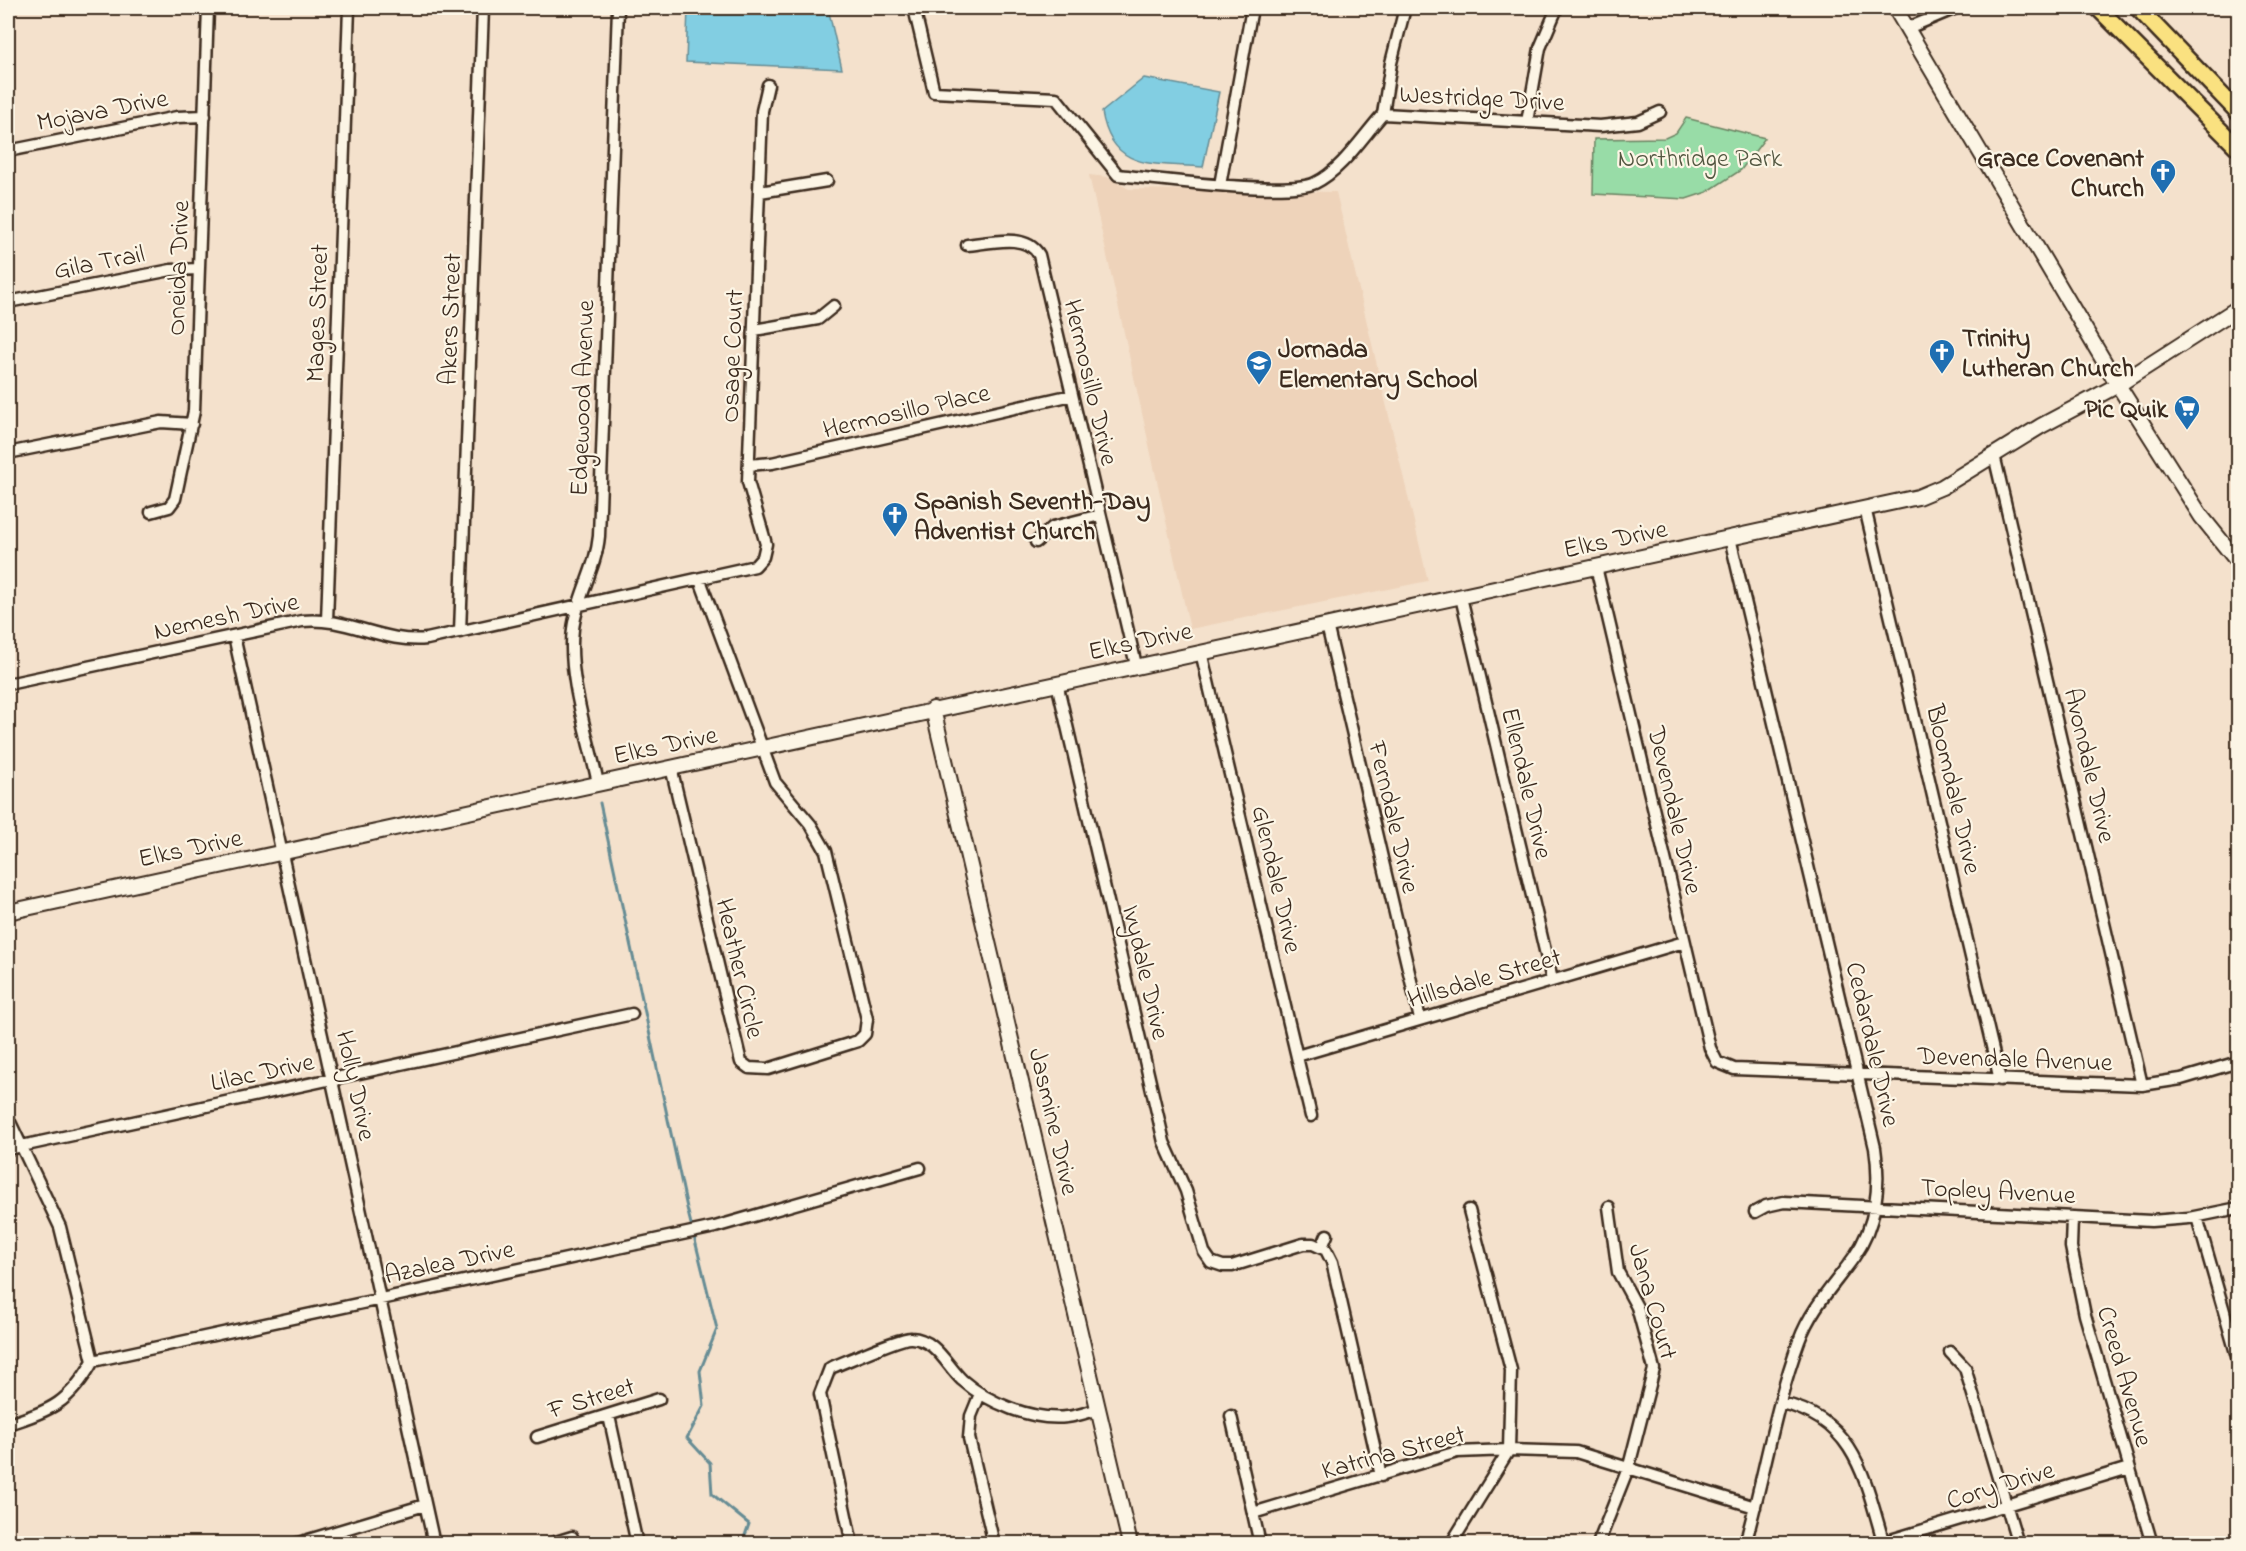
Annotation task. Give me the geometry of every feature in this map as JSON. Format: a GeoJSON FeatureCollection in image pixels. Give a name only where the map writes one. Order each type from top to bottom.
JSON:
{"type":"FeatureCollection","features":[{"type":"Feature","properties":{"kind":"main road"},"geometry":{"type":"LineString","coordinates":[[1895,8],[2118,385],[2201,516],[2238,562]]}},
{"type":"Feature","properties":{"kind":"main road"},"geometry":{"type":"LineString","coordinates":[[2098,8],[2238,148]]}},
{"type":"Feature","properties":{"kind":"main road"},"geometry":{"type":"LineString","coordinates":[[2138,8],[2238,112]]}},
{"type":"Feature","properties":{"kind":"main road","name":"Elks Drive"},"geometry":{"type":"LineString","coordinates":[[8,912],[1927,494],[2118,385],[2238,308]]}},
{"type":"Feature","properties":{"kind":"main road","name":"Jasmine Drive"},"geometry":{"type":"LineString","coordinates":[[933,709],[1130,1544]]}},
{"type":"Feature","properties":{"kind":"street","name":"Oneida Drive"},"geometry":{"type":"LineString","coordinates":[[151,512],[169,507],[175,499],[192,424],[208,8]]}},
{"type":"Feature","properties":{"kind":"street","name":"Mages Street"},"geometry":{"type":"LineString","coordinates":[[327,621],[350,8]]}},
{"type":"Feature","properties":{"kind":"street","name":"Akers Street"},"geometry":{"type":"LineString","coordinates":[[460,632],[483,8]]}},
{"type":"Feature","properties":{"kind":"street","name":"Edgewood Avenue"},"geometry":{"type":"LineString","coordinates":[[598,783],[573,663],[573,628],[578,606],[594,566],[599,536],[618,8]]}},
{"type":"Feature","properties":{"kind":"street","name":"Westridge Drive"},"geometry":{"type":"LineString","coordinates":[[914,8],[934,92],[1056,98],[1118,175],[1220,185],[1314,184],[1330,172],[1383,114],[1600,126],[1638,122],[1660,112]]}},
{"type":"Feature","properties":{"kind":"street"},"geometry":{"type":"LineString","coordinates":[[1220,185],[1252,8]]}},
{"type":"Feature","properties":{"kind":"street"},"geometry":{"type":"LineString","coordinates":[[1383,114],[1391,63],[1405,8]]}},
{"type":"Feature","properties":{"kind":"street"},"geometry":{"type":"LineString","coordinates":[[1527,122],[1540,48],[1557,8]]}},
{"type":"Feature","properties":{"kind":"street"},"geometry":{"type":"LineString","coordinates":[[1908,28],[1956,8]]}},
{"type":"Feature","properties":{"kind":"street","name":"Osage Court"},"geometry":{"type":"LineString","coordinates":[[700,580],[750,569],[763,557],[766,538],[750,496],[749,465],[762,111],[768,85]]}},
{"type":"Feature","properties":{"kind":"street","name":"Mojava Drive"},"geometry":{"type":"LineString","coordinates":[[8,151],[177,117],[205,116]]}},
{"type":"Feature","properties":{"kind":"street"},"geometry":{"type":"LineString","coordinates":[[760,192],[826,181]]}},
{"type":"Feature","properties":{"kind":"street","name":"Hermosillo Drive"},"geometry":{"type":"LineString","coordinates":[[967,245],[1016,241],[1028,243],[1036,250],[1136,665]]}},
{"type":"Feature","properties":{"kind":"street","name":"Gila Trail"},"geometry":{"type":"LineString","coordinates":[[8,302],[171,270],[199,269]]}},
{"type":"Feature","properties":{"kind":"street"},"geometry":{"type":"LineString","coordinates":[[754,330],[818,319],[834,306]]}},
{"type":"Feature","properties":{"kind":"street","name":"Hermosillo Place"},"geometry":{"type":"LineString","coordinates":[[749,465],[783,461],[1072,395]]}},
{"type":"Feature","properties":{"kind":"street"},"geometry":{"type":"LineString","coordinates":[[8,453],[161,422],[192,424]]}},
{"type":"Feature","properties":{"kind":"street","name":"Avondale Drive"},"geometry":{"type":"LineString","coordinates":[[1994,455],[2142,1085]]}},
{"type":"Feature","properties":{"kind":"street","name":"Bloomdale Drive"},"geometry":{"type":"LineString","coordinates":[[1865,508],[2000,1080]]}},
{"type":"Feature","properties":{"kind":"street"},"geometry":{"type":"LineString","coordinates":[[1036,542],[1053,527],[1100,515]]}},
{"type":"Feature","properties":{"kind":"street","name":"Cedardale Drive"},"geometry":{"type":"LineString","coordinates":[[1730,538],[1877,1159],[1875,1206],[1861,1245],[1822,1297],[1803,1330],[1781,1403],[1745,1544]]}},
{"type":"Feature","properties":{"kind":"street","name":"Devendale Drive"},"geometry":{"type":"LineString","coordinates":[[1596,567],[1710,1048],[1718,1062]]}},
{"type":"Feature","properties":{"kind":"street","name":"Nemesh Drive"},"geometry":{"type":"LineString","coordinates":[[8,684],[294,622],[327,621],[380,636],[408,640],[460,632],[700,580]]}},
{"type":"Feature","properties":{"kind":"street","name":"Heather Circle"},"geometry":{"type":"LineString","coordinates":[[671,767],[739,1057],[749,1068],[768,1069],[858,1041],[865,1035],[867,1024],[826,851],[810,825],[779,789],[700,580]]}},
{"type":"Feature","properties":{"kind":"street","name":"Ellendale Drive"},"geometry":{"type":"LineString","coordinates":[[1461,597],[1552,980]]}},
{"type":"Feature","properties":{"kind":"street","name":"Ferndale Drive"},"geometry":{"type":"LineString","coordinates":[[1327,625],[1420,1019]]}},
{"type":"Feature","properties":{"kind":"street","name":"Holly Drive"},"geometry":{"type":"LineString","coordinates":[[234,636],[434,1544]]}},
{"type":"Feature","properties":{"kind":"street","name":"Glendale Drive"},"geometry":{"type":"LineString","coordinates":[[1201,652],[1311,1116]]}},
{"type":"Feature","properties":{"kind":"street","name":"Ivydale Drive"},"geometry":{"type":"LineString","coordinates":[[1056,683],[1164,1142],[1186,1191],[1204,1252],[1213,1268],[1232,1266],[1304,1244],[1322,1247]]}},
{"type":"Feature","properties":{"kind":"street","name":"Hillsdale Street"},"geometry":{"type":"LineString","coordinates":[[1297,1056],[1684,942]]}},
{"type":"Feature","properties":{"kind":"street","name":"Lilac Drive"},"geometry":{"type":"LineString","coordinates":[[8,1149],[632,1014]]}},
{"type":"Feature","properties":{"kind":"street","name":"Devendale Avenue"},"geometry":{"type":"LineString","coordinates":[[1718,1062],[1734,1069],[2142,1085],[2181,1079],[2238,1062]]}},
{"type":"Feature","properties":{"kind":"street"},"geometry":{"type":"LineString","coordinates":[[8,1118],[60,1227],[93,1361],[72,1392],[60,1404],[47,1411],[8,1424]]}},
{"type":"Feature","properties":{"kind":"street","name":"Azalea Drive"},"geometry":{"type":"LineString","coordinates":[[93,1361],[715,1227],[920,1168]]}},
{"type":"Feature","properties":{"kind":"street","name":"Topley Avenue"},"geometry":{"type":"LineString","coordinates":[[1755,1212],[1778,1202],[2151,1221],[2197,1217],[2238,1208]]}},
{"type":"Feature","properties":{"kind":"street","name":"Jana Court"},"geometry":{"type":"LineString","coordinates":[[1598,1544],[1629,1466],[1654,1369],[1637,1307],[1618,1272],[1609,1207]]}},
{"type":"Feature","properties":{"kind":"street"},"geometry":{"type":"LineString","coordinates":[[1451,1544],[1509,1450],[1511,1370],[1468,1210]]}},
{"type":"Feature","properties":{"kind":"street"},"geometry":{"type":"LineString","coordinates":[[2197,1217],[2238,1360]]}},
{"type":"Feature","properties":{"kind":"street","name":"Creed Avenue"},"geometry":{"type":"LineString","coordinates":[[2072,1218],[2071,1247],[2085,1315],[2152,1544]]}},
{"type":"Feature","properties":{"kind":"street"},"geometry":{"type":"LineString","coordinates":[[1327,1235],[1322,1247],[1332,1262],[1381,1476]]}},
{"type":"Feature","properties":{"kind":"street"},"geometry":{"type":"LineString","coordinates":[[852,1544],[820,1394],[830,1368],[910,1337],[930,1343],[961,1379],[980,1394],[1030,1414],[1067,1417],[1098,1409]]}},
{"type":"Feature","properties":{"kind":"street"},"geometry":{"type":"LineString","coordinates":[[1950,1352],[1965,1368],[2018,1544]]}},
{"type":"Feature","properties":{"kind":"street"},"geometry":{"type":"LineString","coordinates":[[980,1394],[971,1416],[969,1438],[994,1544]]}},
{"type":"Feature","properties":{"kind":"street","name":"F Street"},"geometry":{"type":"LineString","coordinates":[[537,1437],[659,1399]]}},
{"type":"Feature","properties":{"kind":"street"},"geometry":{"type":"LineString","coordinates":[[1781,1403],[1805,1409],[1821,1418],[1849,1446],[1862,1471],[1884,1543]]}},
{"type":"Feature","properties":{"kind":"street"},"geometry":{"type":"LineString","coordinates":[[609,1416],[637,1544]]}},
{"type":"Feature","properties":{"kind":"street"},"geometry":{"type":"LineString","coordinates":[[1231,1416],[1260,1544]]}},
{"type":"Feature","properties":{"kind":"street","name":"Katrina Street"},"geometry":{"type":"LineString","coordinates":[[1253,1513],[1457,1452],[1509,1450],[1576,1452],[1629,1466],[1755,1507]]}},
{"type":"Feature","properties":{"kind":"street","name":"Cory Drive"},"geometry":{"type":"LineString","coordinates":[[1884,1543],[2129,1468]]}},
{"type":"Feature","properties":{"kind":"street"},"geometry":{"type":"LineString","coordinates":[[295,1544],[425,1505]]}},
{"type":"Feature","properties":{"kind":"street"},"geometry":{"type":"LineString","coordinates":[[549,1544],[572,1537]]}},
{"type":"Feature","properties":{"kind":"shaded area","name":"Jornada Elementary School"},"geometry":{"type":"Polygon","coordinates":[[[1089,175],[1107,177],[1129,189],[1336,192],[1428,581],[1190,629],[1089,175]]]}},
{"type":"Feature","properties":{"kind":"green space","name":"Northridge Park"},"geometry":{"type":"Polygon","coordinates":[[[1686,118],[1765,138],[1741,170],[1707,192],[1686,199],[1593,194],[1594,139],[1665,138],[1676,133],[1686,118]]]}},
{"type":"Feature","properties":{"kind":"water"},"geometry":{"type":"Polygon","coordinates":[[[688,8],[828,8],[842,69],[686,62],[688,8]]]}},
{"type":"Feature","properties":{"kind":"water"},"geometry":{"type":"Polygon","coordinates":[[[1144,78],[1219,92],[1203,167],[1153,164],[1126,155],[1115,145],[1107,131],[1102,112],[1144,78]]]}},
{"type":"Feature","properties":{"kind":"waterway"},"geometry":{"type":"LineString","coordinates":[[600,803],[687,1208],[717,1329],[700,1371],[704,1406],[687,1438],[710,1463],[712,1494],[749,1524],[742,1544]]}},
{"type":"Feature","properties":{"kind":"place","name":"Grace Covenant Church"},"geometry":{"type":"Point","coordinates":[2163,195]}},
{"type":"Feature","properties":{"kind":"place","name":"Trinity Lutheran Church"},"geometry":{"type":"Point","coordinates":[1942,375]}},
{"type":"Feature","properties":{"kind":"place","name":"Jornada Elementary School"},"geometry":{"type":"Point","coordinates":[1259,386]}},
{"type":"Feature","properties":{"kind":"place","name":"Pic Quik"},"geometry":{"type":"Point","coordinates":[2187,431]}},
{"type":"Feature","properties":{"kind":"place","name":"Spanish Seventh-Day Adventist Church"},"geometry":{"type":"Point","coordinates":[895,538]}}]}
